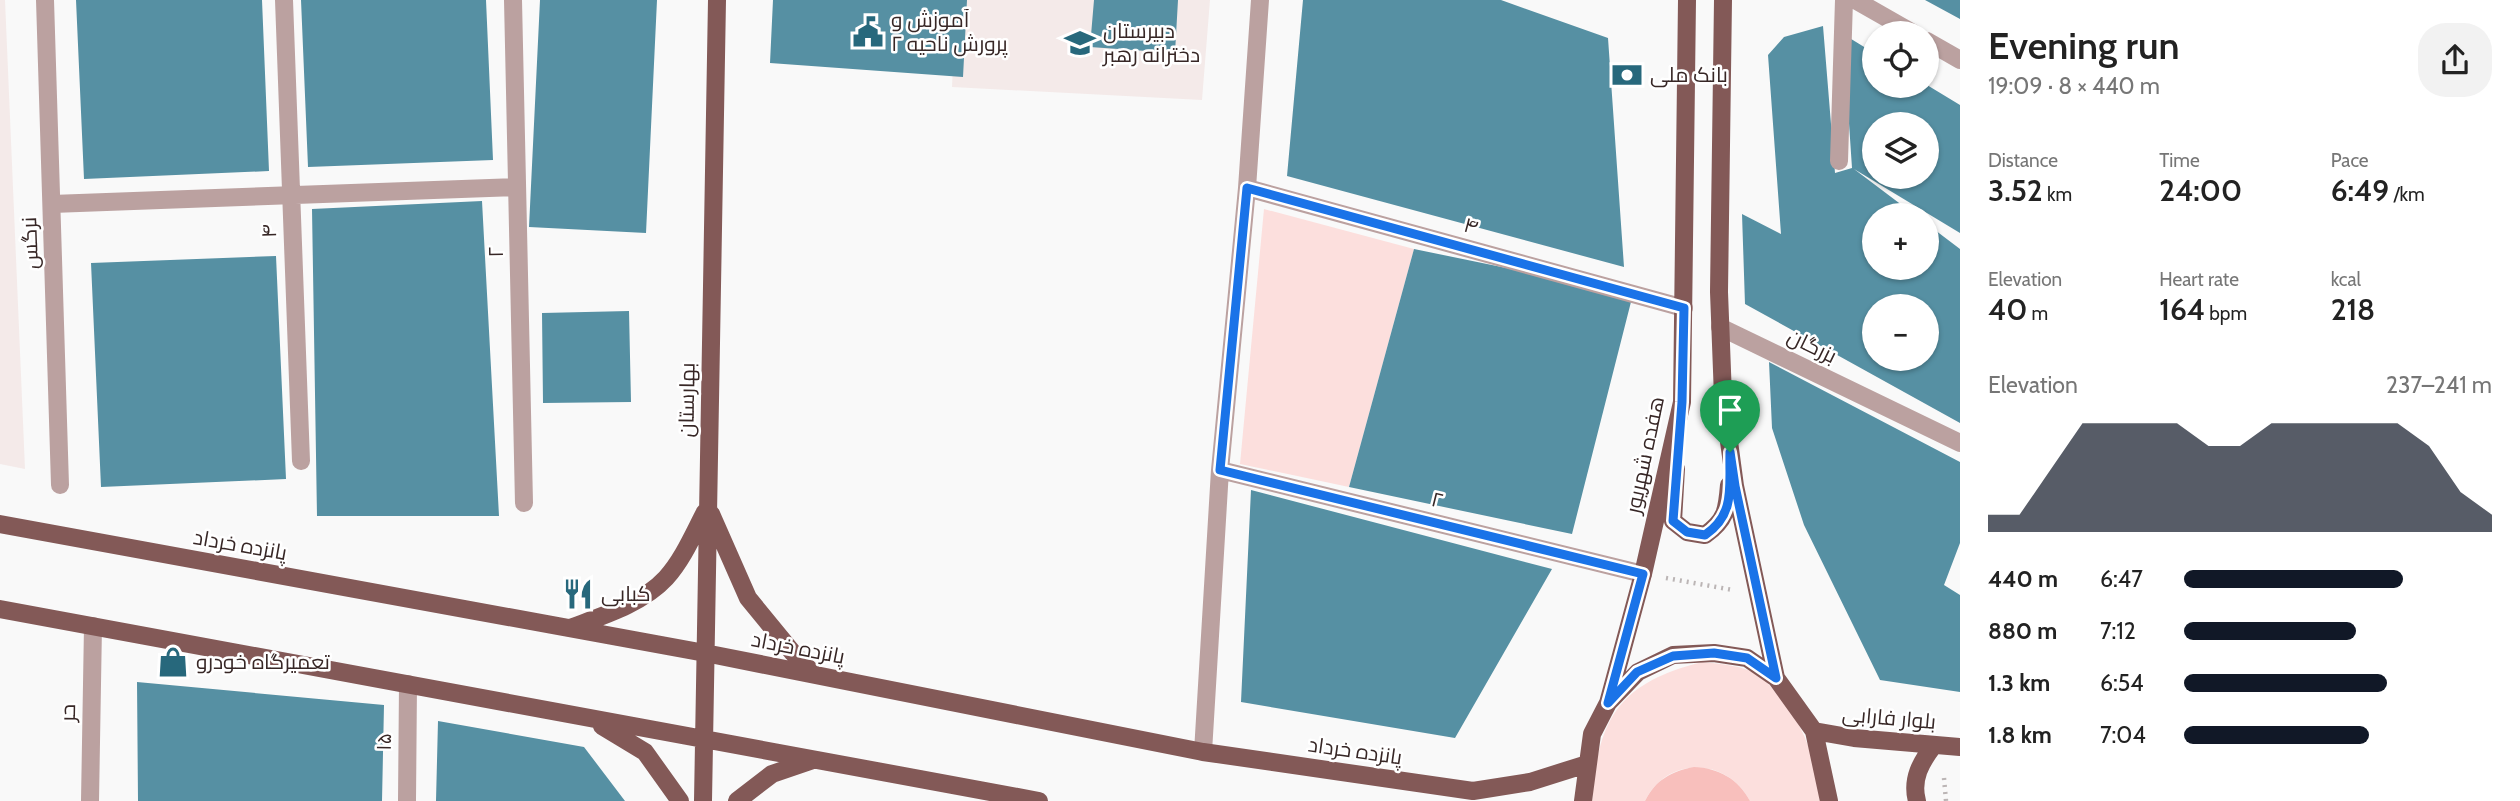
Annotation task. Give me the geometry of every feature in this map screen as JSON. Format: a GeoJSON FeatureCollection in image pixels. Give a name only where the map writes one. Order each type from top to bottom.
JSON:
{"type":"FeatureCollection","features":[{"type":"Feature","properties":{"kind":"main road","name":"بهارستان"},"geometry":{"type":"LineString","coordinates":[[703,801],[717,0]]}},
{"type":"Feature","properties":{"kind":"main road","name":"هفده شهریور"},"geometry":{"type":"LineString","coordinates":[[1608,703],[1643,574],[1682,402],[1688,0]]}},
{"type":"Feature","properties":{"kind":"main road"},"geometry":{"type":"LineString","coordinates":[[1723,0],[1720,327],[1723,397],[1730,452],[1776,678]]}},
{"type":"Feature","properties":{"kind":"main road"},"geometry":{"type":"LineString","coordinates":[[1682,402],[1672,506],[1673,521],[1687,532],[1705,535],[1719,525],[1727,508],[1730,452]]}},
{"type":"Feature","properties":{"kind":"main road"},"geometry":{"type":"LineString","coordinates":[[570,628],[623,606],[644,595],[665,579],[683,555],[708,506]]}},
{"type":"Feature","properties":{"kind":"main road"},"geometry":{"type":"LineString","coordinates":[[708,506],[748,598],[814,674]]}},
{"type":"Feature","properties":{"kind":"main road","name":"پانزده خرداد"},"geometry":{"type":"LineString","coordinates":[[0,524],[705,653],[1203,752],[1476,796],[1587,764]]}},
{"type":"Feature","properties":{"kind":"main road"},"geometry":{"type":"LineString","coordinates":[[0,609],[1040,801]]}},
{"type":"Feature","properties":{"kind":"main road"},"geometry":{"type":"LineString","coordinates":[[1583,801],[1592,734],[1608,703],[1637,672],[1673,656],[1714,653],[1747,658],[1776,678],[1814,731],[1829,801]]}},
{"type":"Feature","properties":{"kind":"main road"},"geometry":{"type":"LineString","coordinates":[[583,716],[645,752],[680,801]]}},
{"type":"Feature","properties":{"kind":"main road","name":"بلوار فارابی"},"geometry":{"type":"LineString","coordinates":[[1814,731],[1960,747]]}},
{"type":"Feature","properties":{"kind":"main road"},"geometry":{"type":"LineString","coordinates":[[1917,801],[1915,782],[1921,762],[1934,745]]}},
{"type":"Feature","properties":{"kind":"main road"},"geometry":{"type":"LineString","coordinates":[[737,801],[772,774],[815,760]]}},
{"type":"Feature","properties":{"kind":"street","name":"نرگس"},"geometry":{"type":"LineString","coordinates":[[45,0],[60,485]]}},
{"type":"Feature","properties":{"kind":"street","name":"۴"},"geometry":{"type":"LineString","coordinates":[[284,0],[301,461]]}},
{"type":"Feature","properties":{"kind":"street","name":"۲"},"geometry":{"type":"LineString","coordinates":[[513,0],[524,503]]}},
{"type":"Feature","properties":{"kind":"street"},"geometry":{"type":"LineString","coordinates":[[1203,752],[1220,470],[1247,188],[1260,0]]}},
{"type":"Feature","properties":{"kind":"street"},"geometry":{"type":"LineString","coordinates":[[1839,161],[1844,0]]}},
{"type":"Feature","properties":{"kind":"street"},"geometry":{"type":"LineString","coordinates":[[1854,0],[1892,21]]}},
{"type":"Feature","properties":{"kind":"street"},"geometry":{"type":"LineString","coordinates":[[1939,48],[1960,60]]}},
{"type":"Feature","properties":{"kind":"street"},"geometry":{"type":"LineString","coordinates":[[52,204],[517,187]]}},
{"type":"Feature","properties":{"kind":"street","name":"۴"},"geometry":{"type":"LineString","coordinates":[[1247,188],[1684,308]]}},
{"type":"Feature","properties":{"kind":"street","name":"بزرگان"},"geometry":{"type":"LineString","coordinates":[[1720,327],[1960,443]]}},
{"type":"Feature","properties":{"kind":"street","name":"۲"},"geometry":{"type":"LineString","coordinates":[[1220,470],[1643,574]]}},
{"type":"Feature","properties":{"kind":"street","name":"حر"},"geometry":{"type":"LineString","coordinates":[[90,801],[93,626]]}},
{"type":"Feature","properties":{"kind":"street","name":"۱۵"},"geometry":{"type":"LineString","coordinates":[[407,801],[408,684]]}},
{"type":"Feature","properties":{"kind":"path"},"geometry":{"type":"LineString","coordinates":[[1643,574],[1758,594]]}},
{"type":"Feature","properties":{"kind":"shaded area"},"geometry":{"type":"Polygon","coordinates":[[[0,0],[5,0],[25,469],[0,464],[0,0]]]}},
{"type":"Feature","properties":{"kind":"shaded area","name":"دبیرستان دخترانه رهبر"},"geometry":{"type":"Polygon","coordinates":[[[956,0],[1210,0],[1202,100],[952,87],[956,0]]]}},
{"type":"Feature","properties":{"kind":"shaded area"},"geometry":{"type":"Polygon","coordinates":[[[1264,209],[1414,249],[1349,487],[1240,464],[1264,209]]]}},
{"type":"Feature","properties":{"kind":"shaded area"},"geometry":{"type":"Polygon","coordinates":[[[1702,662],[1746,669],[1760,676],[1785,704],[1807,742],[1820,801],[1750,801],[1740,787],[1727,776],[1697,768],[1667,776],[1655,786],[1645,801],[1592,801],[1600,747],[1618,708],[1632,693],[1651,681],[1702,662]]]}},
{"type":"Feature","properties":{"kind":"shaded area"},"geometry":{"type":"Polygon","coordinates":[[[1694,767],[1727,776],[1740,787],[1750,801],[1645,801],[1654,787],[1665,778],[1694,767]]]}},
{"type":"Feature","properties":{"kind":"building"},"geometry":{"type":"Polygon","coordinates":[[[76,0],[262,0],[269,171],[84,179],[76,0]]]}},
{"type":"Feature","properties":{"kind":"building"},"geometry":{"type":"Polygon","coordinates":[[[301,0],[486,0],[493,160],[308,167],[301,0]]]}},
{"type":"Feature","properties":{"kind":"building"},"geometry":{"type":"Polygon","coordinates":[[[540,0],[657,0],[646,233],[529,227],[540,0]]]}},
{"type":"Feature","properties":{"kind":"building","name":"آموزش و پرورش ناحیه ۲"},"geometry":{"type":"Polygon","coordinates":[[[773,0],[967,0],[963,77],[770,63],[773,0]]]}},
{"type":"Feature","properties":{"kind":"building"},"geometry":{"type":"Polygon","coordinates":[[[1094,0],[1178,0],[1175,53],[1090,47],[1094,0]]]}},
{"type":"Feature","properties":{"kind":"building"},"geometry":{"type":"Polygon","coordinates":[[[1303,0],[1501,0],[1608,38],[1624,267],[1287,176],[1303,0]]]}},
{"type":"Feature","properties":{"kind":"building"},"geometry":{"type":"Polygon","coordinates":[[[1925,0],[1960,0],[1960,19],[1925,0]]]}},
{"type":"Feature","properties":{"kind":"building"},"geometry":{"type":"Polygon","coordinates":[[[1823,26],[1835,173],[1852,168],[1843,34],[1862,46],[1862,98],[1939,98],[1939,92],[1960,105],[1960,233],[1939,220],[1939,203],[1910,203],[1887,189],[1939,189],[1939,112],[1862,112],[1862,174],[1854,169],[1862,175],[1862,189],[1881,189],[1899,203],[1862,203],[1862,280],[1939,280],[1939,233],[1960,249],[1960,423],[1866,371],[1939,371],[1939,294],[1862,294],[1862,369],[1745,304],[1742,214],[1781,234],[1768,55],[1784,37],[1823,26]]]}},
{"type":"Feature","properties":{"kind":"building"},"geometry":{"type":"Polygon","coordinates":[[[482,201],[499,516],[317,516],[312,209],[482,201]]]}},
{"type":"Feature","properties":{"kind":"building"},"geometry":{"type":"Polygon","coordinates":[[[1414,249],[1633,294],[1572,534],[1349,487],[1414,249]]]}},
{"type":"Feature","properties":{"kind":"building"},"geometry":{"type":"Polygon","coordinates":[[[276,256],[286,479],[101,487],[91,263],[276,256]]]}},
{"type":"Feature","properties":{"kind":"building"},"geometry":{"type":"Polygon","coordinates":[[[629,311],[631,402],[543,403],[542,313],[629,311]]]}},
{"type":"Feature","properties":{"kind":"building"},"geometry":{"type":"Polygon","coordinates":[[[1769,362],[1960,462],[1960,543],[1944,585],[1960,595],[1960,692],[1880,680],[1804,525],[1772,428],[1769,362]]]}},
{"type":"Feature","properties":{"kind":"building"},"geometry":{"type":"Polygon","coordinates":[[[1251,490],[1552,569],[1455,738],[1241,702],[1251,490]]]}},
{"type":"Feature","properties":{"kind":"building"},"geometry":{"type":"Polygon","coordinates":[[[137,682],[384,705],[382,801],[138,801],[137,682]]]}},
{"type":"Feature","properties":{"kind":"building"},"geometry":{"type":"Polygon","coordinates":[[[438,721],[584,747],[625,801],[436,801],[438,721]]]}},
{"type":"Feature","properties":{"kind":"place","name":"آموزش و پرورش ناحیه ۲"},"geometry":{"type":"Point","coordinates":[868,32]}},
{"type":"Feature","properties":{"kind":"place","name":"دبیرستان دخترانه رهبر"},"geometry":{"type":"Point","coordinates":[1080,43]}},
{"type":"Feature","properties":{"kind":"place","name":"بانک ملی"},"geometry":{"type":"Point","coordinates":[1627,75]}},
{"type":"Feature","properties":{"kind":"place","name":"کبابی"},"geometry":{"type":"Point","coordinates":[578,594]}},
{"type":"Feature","properties":{"kind":"place","name":"تعمیرگاه خودرو"},"geometry":{"type":"Point","coordinates":[173,662]}},
{"type":"Feature","properties":{"kind":"route"},"geometry":{"type":"LineString","coordinates":[[1247,188],[1684,308],[1682,402],[1672,506],[1673,521],[1687,532],[1705,535],[1719,525],[1727,508],[1730,452],[1776,678],[1747,658],[1714,653],[1673,656],[1637,672],[1608,703],[1643,574],[1220,470],[1247,188]]}}]}
